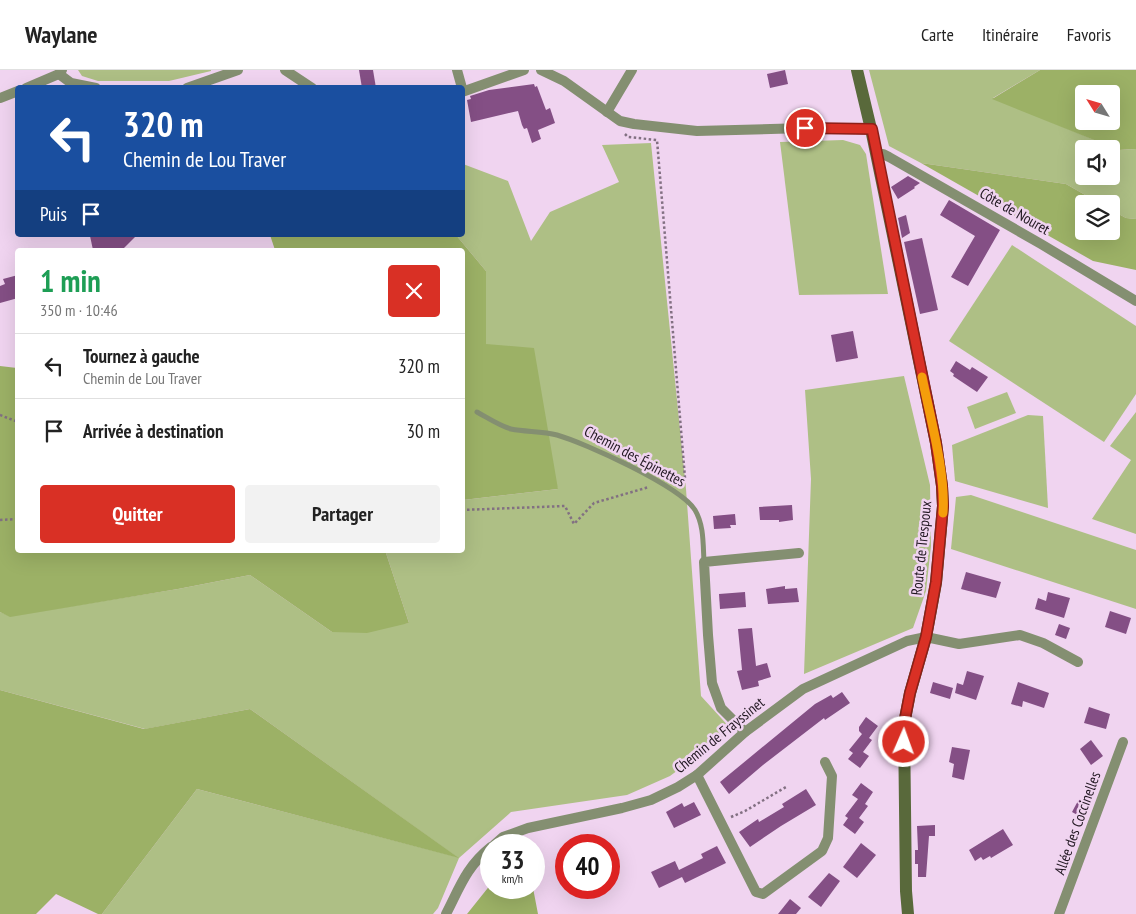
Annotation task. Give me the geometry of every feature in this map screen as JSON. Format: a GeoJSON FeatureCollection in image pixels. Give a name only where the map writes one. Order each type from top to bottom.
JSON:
{"type":"FeatureCollection","features":[{"type":"Feature","properties":{"kind":"street"},"geometry":{"type":"LineString","coordinates":[[195,85],[238,70]]}},
{"type":"Feature","properties":{"kind":"street"},"geometry":{"type":"LineString","coordinates":[[285,70],[308,85]]}},
{"type":"Feature","properties":{"kind":"street"},"geometry":{"type":"LineString","coordinates":[[457,70],[462,85]]}},
{"type":"Feature","properties":{"kind":"street"},"geometry":{"type":"LineString","coordinates":[[465,89],[524,70]]}},
{"type":"Feature","properties":{"kind":"street"},"geometry":{"type":"LineString","coordinates":[[541,70],[564,81],[620,121],[634,124],[697,130],[872,129]]}},
{"type":"Feature","properties":{"kind":"street"},"geometry":{"type":"LineString","coordinates":[[607,112],[632,70]]}},
{"type":"Feature","properties":{"kind":"street","name":"Route de Trespoux"},"geometry":{"type":"LineString","coordinates":[[857,70],[872,129],[936,443],[942,486],[943,506],[936,582],[926,637],[910,693],[904,724],[908,914]]}},
{"type":"Feature","properties":{"kind":"street"},"geometry":{"type":"LineString","coordinates":[[33,85],[61,72],[71,83],[81,85]]}},
{"type":"Feature","properties":{"kind":"street"},"geometry":{"type":"LineString","coordinates":[[0,98],[15,92]]}},
{"type":"Feature","properties":{"kind":"street","name":"Côte de Nouret"},"geometry":{"type":"LineString","coordinates":[[876,154],[890,157],[1136,300]]}},
{"type":"Feature","properties":{"kind":"street"},"geometry":{"type":"LineString","coordinates":[[704,562],[799,553]]}},
{"type":"Feature","properties":{"kind":"street","name":"Chemin des Épinettes"},"geometry":{"type":"LineString","coordinates":[[704,562],[712,683],[721,708],[745,732]]}},
{"type":"Feature","properties":{"kind":"street"},"geometry":{"type":"LineString","coordinates":[[926,637],[959,644],[1020,635],[1043,643],[1078,662]]}},
{"type":"Feature","properties":{"kind":"street","name":"Chemin de Frayssinet"},"geometry":{"type":"LineString","coordinates":[[511,834],[528,828],[651,800],[678,787],[696,775],[745,732],[803,689],[907,641],[926,637]]}},
{"type":"Feature","properties":{"kind":"street","name":"Allée des Coccinelles"},"geometry":{"type":"LineString","coordinates":[[1060,914],[1123,742]]}},
{"type":"Feature","properties":{"kind":"street"},"geometry":{"type":"LineString","coordinates":[[696,775],[756,892],[763,894],[822,851],[828,838],[832,776],[825,762]]}},
{"type":"Feature","properties":{"kind":"street","name":"Chemin de Frayssinet"},"geometry":{"type":"LineString","coordinates":[[446,914],[466,872],[480,856]]}},
{"type":"Feature","properties":{"kind":"lane","name":"Chemin des Épinettes"},"geometry":{"type":"LineString","coordinates":[[477,412],[510,429],[555,435],[586,445],[681,496],[694,508],[702,525],[704,562]]}},
{"type":"Feature","properties":{"kind":"path"},"geometry":{"type":"LineString","coordinates":[[465,510],[565,506],[574,524],[594,504],[685,478],[657,140],[628,137],[623,133]]}},
{"type":"Feature","properties":{"kind":"path"},"geometry":{"type":"LineString","coordinates":[[0,414],[15,421]]}},
{"type":"Feature","properties":{"kind":"path"},"geometry":{"type":"LineString","coordinates":[[0,520],[15,518]]}},
{"type":"Feature","properties":{"kind":"path"},"geometry":{"type":"LineString","coordinates":[[720,821],[745,811],[786,787]]}},
{"type":"Feature","properties":{"kind":"green space"},"geometry":{"type":"Polygon","coordinates":[[[78,70],[211,71],[169,81],[98,81],[82,76],[78,70]]]}},
{"type":"Feature","properties":{"kind":"green space"},"geometry":{"type":"Polygon","coordinates":[[[869,70],[1040,70],[993,98],[1095,140],[1075,140],[1075,185],[1120,185],[1120,150],[1136,149],[1136,219],[1126,218],[1120,215],[1120,195],[1085,195],[1066,184],[921,163],[889,146],[869,70]]]}},
{"type":"Feature","properties":{"kind":"green space"},"geometry":{"type":"Polygon","coordinates":[[[1040,70],[1136,70],[1136,149],[1120,150],[1120,140],[1094,140],[992,99],[1040,70]]]}},
{"type":"Feature","properties":{"kind":"green space"},"geometry":{"type":"Polygon","coordinates":[[[843,140],[860,145],[866,154],[888,294],[799,295],[780,142],[843,140]]]}},
{"type":"Feature","properties":{"kind":"green space"},"geometry":{"type":"Polygon","coordinates":[[[651,143],[686,489],[701,696],[732,730],[670,776],[627,795],[511,812],[486,834],[480,834],[480,839],[459,858],[438,908],[433,914],[102,914],[197,789],[457,857],[250,709],[145,729],[0,690],[0,612],[10,616],[178,589],[250,575],[332,632],[409,623],[386,553],[465,553],[465,500],[558,489],[486,344],[486,271],[458,237],[465,237],[465,165],[508,181],[531,241],[550,212],[619,182],[602,145],[651,143]]]}},
{"type":"Feature","properties":{"kind":"green space"},"geometry":{"type":"Polygon","coordinates":[[[921,163],[1066,184],[1085,195],[1075,195],[1075,240],[1120,240],[1120,215],[1126,218],[1136,219],[1136,270],[1093,261],[921,163]]]}},
{"type":"Feature","properties":{"kind":"green space"},"geometry":{"type":"Polygon","coordinates":[[[271,237],[458,237],[486,271],[486,344],[534,348],[558,489],[465,500],[465,248],[274,248],[271,237]]]}},
{"type":"Feature","properties":{"kind":"green space"},"geometry":{"type":"Polygon","coordinates":[[[1012,245],[1136,326],[1136,394],[1104,442],[949,341],[1012,245]]]}},
{"type":"Feature","properties":{"kind":"green space"},"geometry":{"type":"Polygon","coordinates":[[[0,366],[15,368],[15,553],[386,553],[409,623],[367,633],[332,632],[250,575],[10,617],[0,612],[0,366]]]}},
{"type":"Feature","properties":{"kind":"green space"},"geometry":{"type":"Polygon","coordinates":[[[904,376],[930,485],[931,546],[926,591],[913,628],[804,674],[811,479],[805,390],[904,376]]]}},
{"type":"Feature","properties":{"kind":"green space"},"geometry":{"type":"Polygon","coordinates":[[[1007,392],[1016,413],[975,429],[967,407],[1007,392]]]}},
{"type":"Feature","properties":{"kind":"green space"},"geometry":{"type":"Polygon","coordinates":[[[1136,412],[1136,534],[1092,519],[1131,460],[1110,446],[1136,412]]]}},
{"type":"Feature","properties":{"kind":"green space"},"geometry":{"type":"Polygon","coordinates":[[[1028,415],[1043,416],[1048,508],[955,481],[952,445],[1028,415]]]}},
{"type":"Feature","properties":{"kind":"green space"},"geometry":{"type":"Polygon","coordinates":[[[971,495],[1136,550],[1136,609],[951,549],[956,497],[971,495]]]}},
{"type":"Feature","properties":{"kind":"green space"},"geometry":{"type":"Polygon","coordinates":[[[0,690],[144,729],[250,709],[459,858],[197,789],[102,914],[98,914],[56,894],[36,914],[0,914],[0,690]]]}},
{"type":"Feature","properties":{"kind":"green space"},"geometry":{"type":"Polygon","coordinates":[[[480,898],[535,899],[538,914],[467,914],[480,898]]]}},
{"type":"Feature","properties":{"kind":"building"},"geometry":{"type":"Polygon","coordinates":[[[359,70],[373,70],[376,85],[362,85],[359,70]]]}},
{"type":"Feature","properties":{"kind":"building"},"geometry":{"type":"Polygon","coordinates":[[[785,70],[788,84],[770,88],[767,74],[785,70]]]}},
{"type":"Feature","properties":{"kind":"building"},"geometry":{"type":"Polygon","coordinates":[[[534,84],[535,87],[537,86],[546,110],[550,108],[555,123],[538,130],[541,139],[532,143],[527,128],[524,129],[522,125],[518,111],[471,122],[467,100],[471,99],[470,96],[489,90],[534,84]]]}},
{"type":"Feature","properties":{"kind":"building"},"geometry":{"type":"Polygon","coordinates":[[[908,176],[920,183],[898,199],[891,187],[908,176]]]}},
{"type":"Feature","properties":{"kind":"building"},"geometry":{"type":"Polygon","coordinates":[[[949,200],[1000,230],[968,286],[951,277],[975,236],[940,215],[949,200]]]}},
{"type":"Feature","properties":{"kind":"building"},"geometry":{"type":"Polygon","coordinates":[[[906,215],[910,233],[902,238],[898,218],[906,215]]]}},
{"type":"Feature","properties":{"kind":"building"},"geometry":{"type":"Polygon","coordinates":[[[90,237],[135,237],[124,248],[93,248],[90,237]]]}},
{"type":"Feature","properties":{"kind":"building"},"geometry":{"type":"Polygon","coordinates":[[[922,238],[938,310],[920,314],[904,242],[922,238]]]}},
{"type":"Feature","properties":{"kind":"building"},"geometry":{"type":"Polygon","coordinates":[[[15,276],[15,299],[0,303],[0,286],[5,284],[3,279],[15,276]]]}},
{"type":"Feature","properties":{"kind":"building"},"geometry":{"type":"Polygon","coordinates":[[[853,331],[858,358],[836,362],[831,335],[853,331]]]}},
{"type":"Feature","properties":{"kind":"building"},"geometry":{"type":"Polygon","coordinates":[[[956,361],[970,370],[972,367],[988,377],[977,392],[953,376],[954,374],[950,371],[956,361]]]}},
{"type":"Feature","properties":{"kind":"building"},"geometry":{"type":"Polygon","coordinates":[[[792,505],[793,520],[779,522],[779,520],[760,520],[759,507],[792,505]]]}},
{"type":"Feature","properties":{"kind":"building"},"geometry":{"type":"Polygon","coordinates":[[[735,514],[736,525],[730,525],[731,528],[714,529],[713,516],[735,514]]]}},
{"type":"Feature","properties":{"kind":"building"},"geometry":{"type":"Polygon","coordinates":[[[966,572],[1001,582],[996,598],[961,589],[966,572]]]}},
{"type":"Feature","properties":{"kind":"building"},"geometry":{"type":"Polygon","coordinates":[[[785,586],[785,589],[797,588],[799,602],[768,604],[766,589],[785,586]]]}},
{"type":"Feature","properties":{"kind":"building"},"geometry":{"type":"Polygon","coordinates":[[[745,592],[746,607],[720,609],[719,594],[745,592]]]}},
{"type":"Feature","properties":{"kind":"building"},"geometry":{"type":"Polygon","coordinates":[[[1048,592],[1070,598],[1064,618],[1035,609],[1038,598],[1046,601],[1048,592]]]}},
{"type":"Feature","properties":{"kind":"building"},"geometry":{"type":"Polygon","coordinates":[[[1110,611],[1131,618],[1126,634],[1105,627],[1110,611]]]}},
{"type":"Feature","properties":{"kind":"building"},"geometry":{"type":"Polygon","coordinates":[[[1059,624],[1070,628],[1066,639],[1055,635],[1059,624]]]}},
{"type":"Feature","properties":{"kind":"building"},"geometry":{"type":"Polygon","coordinates":[[[752,628],[756,666],[767,663],[771,677],[758,681],[759,686],[742,690],[737,671],[742,670],[738,629],[752,628]]]}},
{"type":"Feature","properties":{"kind":"building"},"geometry":{"type":"Polygon","coordinates":[[[967,671],[984,676],[976,700],[955,693],[957,683],[963,685],[967,671]]]}},
{"type":"Feature","properties":{"kind":"building"},"geometry":{"type":"Polygon","coordinates":[[[933,682],[953,688],[950,699],[930,693],[933,682]]]}},
{"type":"Feature","properties":{"kind":"building"},"geometry":{"type":"Polygon","coordinates":[[[1018,682],[1049,693],[1044,708],[1023,701],[1022,707],[1011,704],[1018,682]]]}},
{"type":"Feature","properties":{"kind":"building"},"geometry":{"type":"Polygon","coordinates":[[[842,692],[850,703],[825,720],[824,718],[729,794],[720,782],[815,704],[831,695],[833,698],[842,692]]]}},
{"type":"Feature","properties":{"kind":"building"},"geometry":{"type":"Polygon","coordinates":[[[1089,707],[1110,714],[1106,729],[1084,723],[1089,707]]]}},
{"type":"Feature","properties":{"kind":"building"},"geometry":{"type":"Polygon","coordinates":[[[866,717],[878,726],[869,738],[872,740],[863,752],[869,756],[860,768],[848,759],[853,753],[849,750],[862,734],[859,731],[859,727],[866,717]]]}},
{"type":"Feature","properties":{"kind":"building"},"geometry":{"type":"Polygon","coordinates":[[[1091,740],[1103,756],[1091,765],[1080,749],[1091,740]]]}},
{"type":"Feature","properties":{"kind":"building"},"geometry":{"type":"Polygon","coordinates":[[[952,747],[970,750],[964,780],[952,777],[954,764],[949,762],[952,747]]]}},
{"type":"Feature","properties":{"kind":"building"},"geometry":{"type":"Polygon","coordinates":[[[861,783],[873,792],[865,804],[868,806],[859,818],[864,822],[855,834],[843,825],[848,818],[845,816],[858,799],[852,795],[861,783]]]}},
{"type":"Feature","properties":{"kind":"building"},"geometry":{"type":"Polygon","coordinates":[[[806,789],[816,805],[750,847],[739,832],[758,819],[759,822],[784,807],[782,804],[806,789]]]}},
{"type":"Feature","properties":{"kind":"building"},"geometry":{"type":"Polygon","coordinates":[[[1079,799],[1088,804],[1081,817],[1072,812],[1079,799]]]}},
{"type":"Feature","properties":{"kind":"building"},"geometry":{"type":"Polygon","coordinates":[[[694,802],[701,815],[674,828],[666,812],[682,803],[684,807],[694,802]]]}},
{"type":"Feature","properties":{"kind":"building"},"geometry":{"type":"Polygon","coordinates":[[[935,825],[935,836],[929,836],[926,877],[918,877],[918,864],[915,864],[915,850],[918,850],[917,826],[935,825]]]}},
{"type":"Feature","properties":{"kind":"building"},"geometry":{"type":"Polygon","coordinates":[[[1003,829],[1013,845],[991,858],[990,856],[983,860],[981,857],[975,861],[969,850],[1003,829]]]}},
{"type":"Feature","properties":{"kind":"building"},"geometry":{"type":"Polygon","coordinates":[[[861,843],[876,855],[857,878],[843,867],[861,843]]]}},
{"type":"Feature","properties":{"kind":"building"},"geometry":{"type":"Polygon","coordinates":[[[717,846],[726,863],[685,883],[682,877],[659,888],[651,872],[675,861],[679,870],[703,858],[701,854],[717,846]]]}},
{"type":"Feature","properties":{"kind":"building"},"geometry":{"type":"Polygon","coordinates":[[[829,873],[840,881],[821,907],[808,897],[829,873]]]}},
{"type":"Feature","properties":{"kind":"building"},"geometry":{"type":"Polygon","coordinates":[[[790,899],[801,908],[796,914],[778,914],[790,899]]]}},
{"type":"Feature","properties":{"kind":"slow traffic"},"geometry":{"type":"LineString","coordinates":[[922,377],[936,443],[942,486],[943,513]]}},
{"type":"Feature","properties":{"kind":"route"},"geometry":{"type":"LineString","coordinates":[[805,128],[872,129],[936,443],[943,506],[936,582],[926,637],[910,693],[904,724],[904,742]]}}]}
